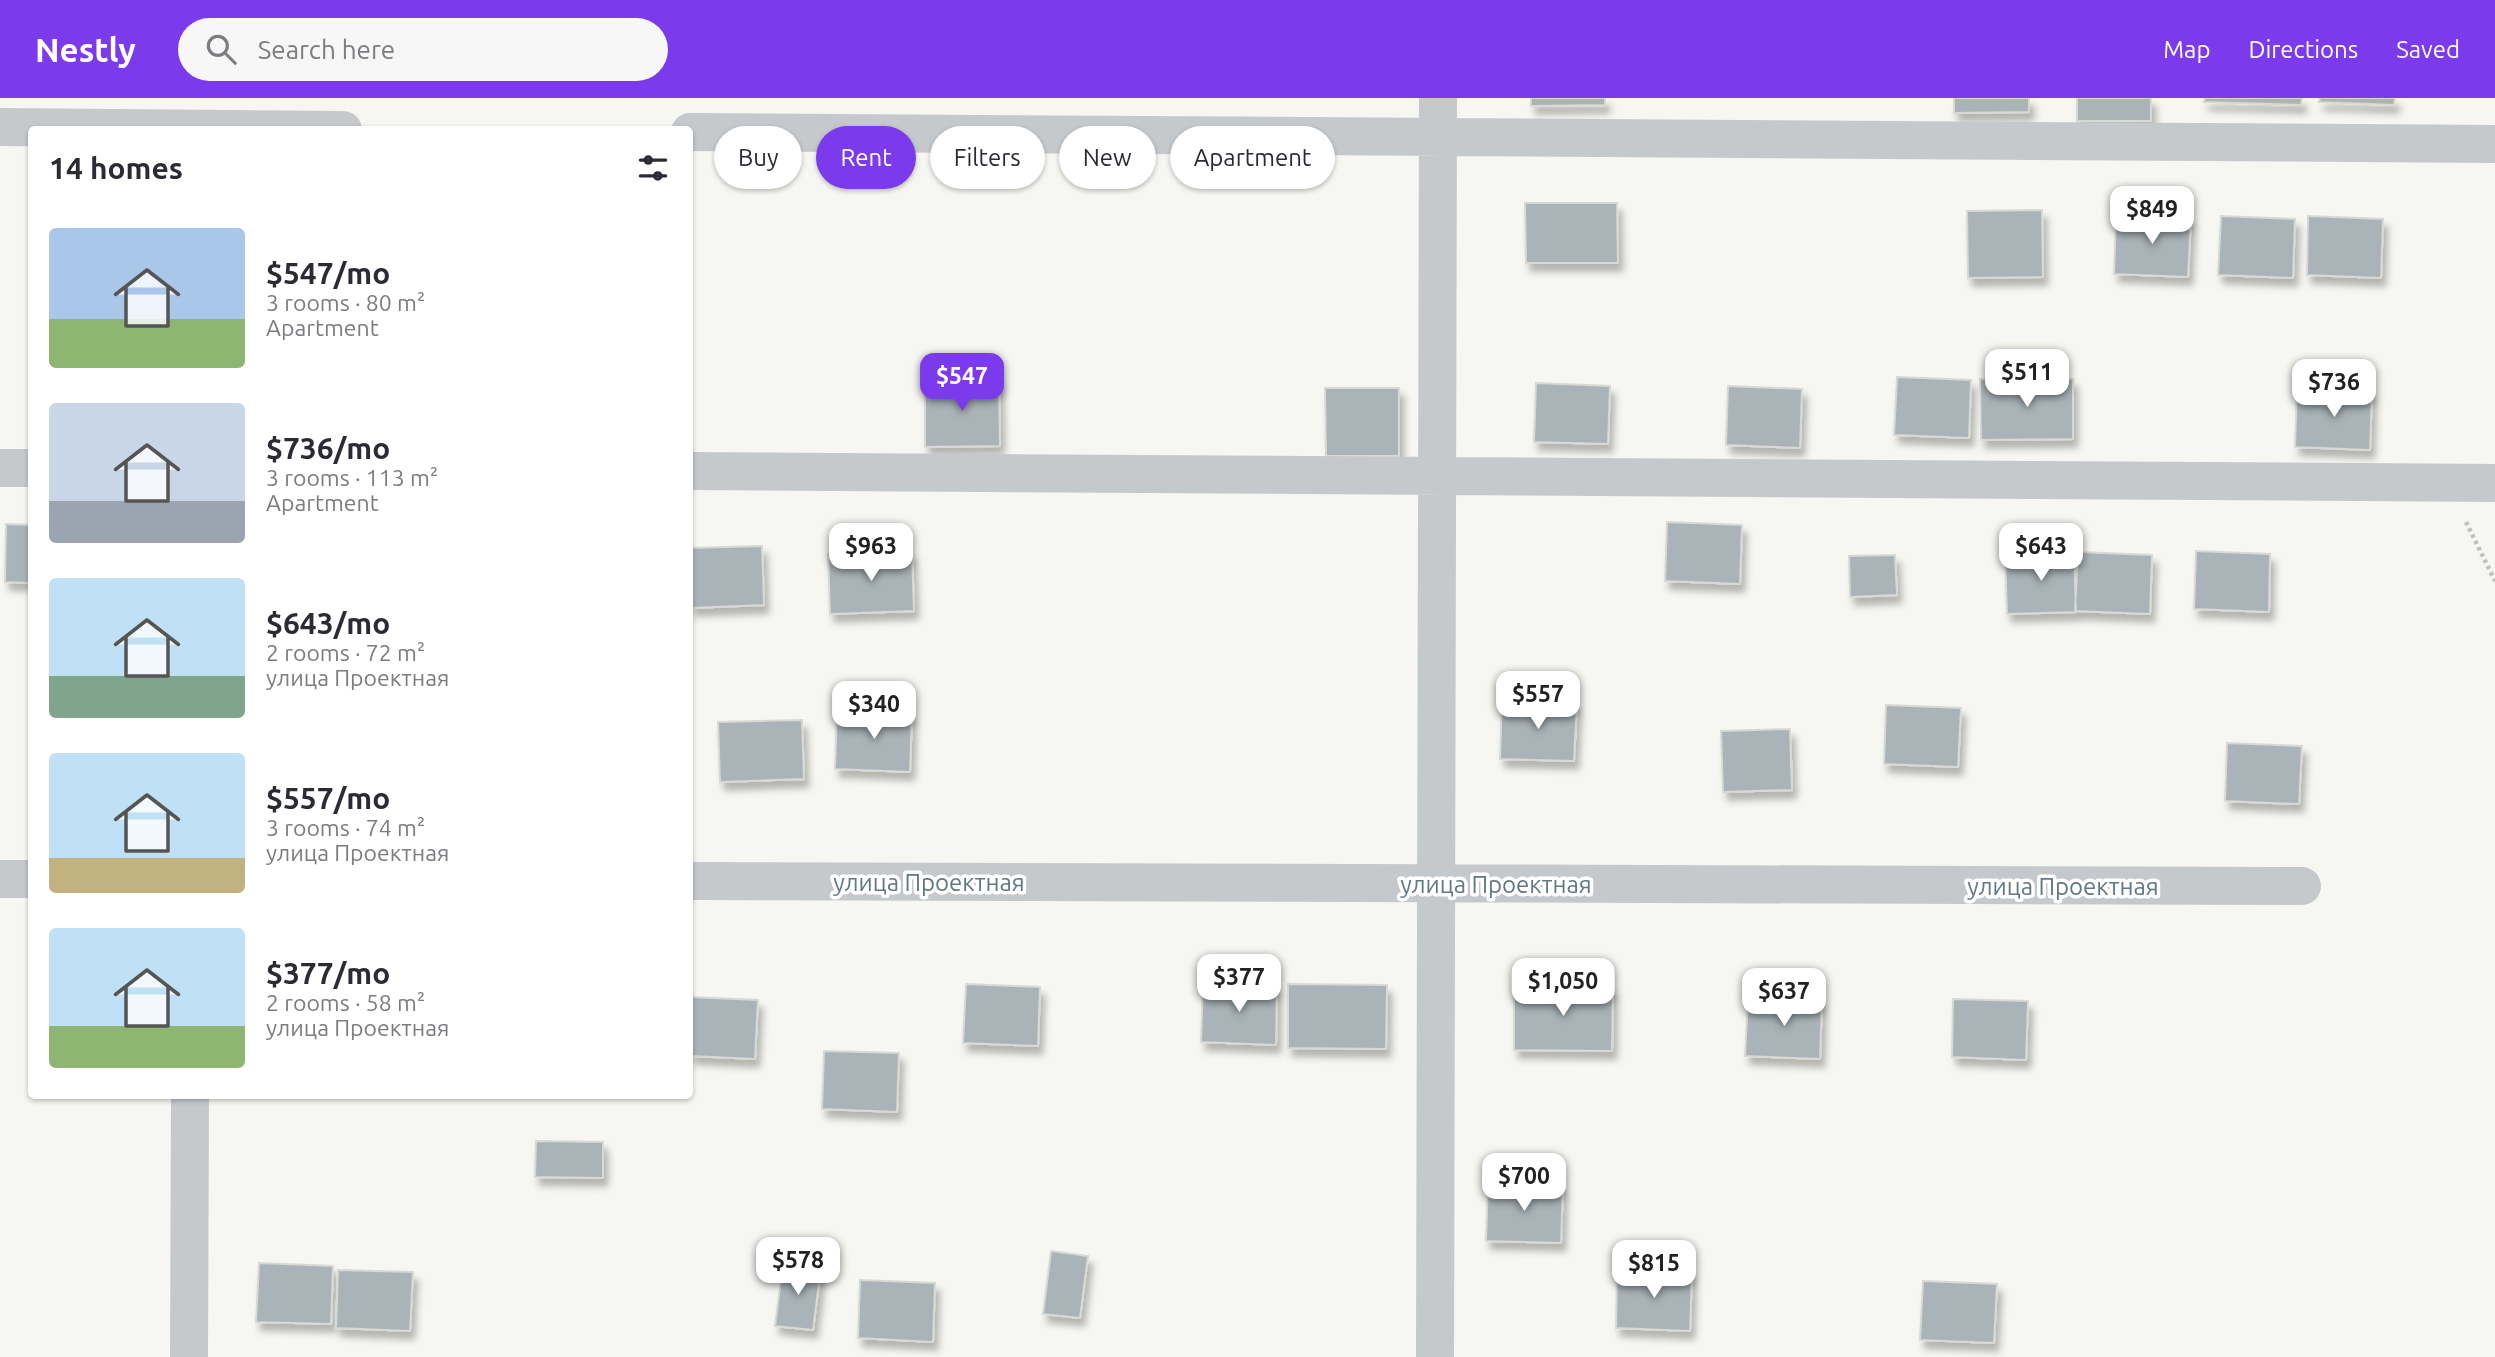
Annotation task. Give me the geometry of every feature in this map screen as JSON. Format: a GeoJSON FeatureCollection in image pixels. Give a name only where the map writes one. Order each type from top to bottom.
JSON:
{"type":"FeatureCollection","features":[{"type":"Feature","properties":{"kind":"street"},"geometry":{"type":"LineString","coordinates":[[1435,1357],[1438,98]]}},
{"type":"Feature","properties":{"kind":"street"},"geometry":{"type":"LineString","coordinates":[[0,127],[193,119],[288,126]]}},
{"type":"Feature","properties":{"kind":"street"},"geometry":{"type":"LineString","coordinates":[[693,132],[2495,144]]}},
{"type":"Feature","properties":{"kind":"street"},"geometry":{"type":"LineString","coordinates":[[0,468],[28,468]]}},
{"type":"Feature","properties":{"kind":"street"},"geometry":{"type":"LineString","coordinates":[[693,471],[2495,483]]}},
{"type":"Feature","properties":{"kind":"street"},"geometry":{"type":"LineString","coordinates":[[0,879],[28,879]]}},
{"type":"Feature","properties":{"kind":"street","name":"улица Проектная"},"geometry":{"type":"LineString","coordinates":[[693,881],[2302,886]]}},
{"type":"Feature","properties":{"kind":"street"},"geometry":{"type":"LineString","coordinates":[[189,1357],[190,1099]]}},
{"type":"Feature","properties":{"kind":"path"},"geometry":{"type":"LineString","coordinates":[[2447,483],[2495,581]]}},
{"type":"Feature","properties":{"kind":"building"},"geometry":{"type":"Polygon","coordinates":[[[1531,98],[1605,98],[1605,105],[1531,106],[1531,98]]]}},
{"type":"Feature","properties":{"kind":"building"},"geometry":{"type":"Polygon","coordinates":[[[1954,98],[2029,98],[2029,112],[1954,113],[1954,98]]]}},
{"type":"Feature","properties":{"kind":"building"},"geometry":{"type":"Polygon","coordinates":[[[2077,98],[2151,98],[2151,121],[2077,121],[2077,98]]]}},
{"type":"Feature","properties":{"kind":"building"},"geometry":{"type":"Polygon","coordinates":[[[2205,98],[2302,98],[2301,105],[2204,102],[2205,98]]]}},
{"type":"Feature","properties":{"kind":"building"},"geometry":{"type":"Polygon","coordinates":[[[2320,98],[2395,98],[2394,105],[2319,102],[2320,98]]]}},
{"type":"Feature","properties":{"kind":"building"},"geometry":{"type":"Polygon","coordinates":[[[1525,203],[1617,203],[1618,263],[1526,263],[1525,203]]]}},
{"type":"Feature","properties":{"kind":"building"},"geometry":{"type":"Polygon","coordinates":[[[2042,210],[2043,277],[1968,278],[1967,211],[2042,210]]]}},
{"type":"Feature","properties":{"kind":"building"},"geometry":{"type":"Polygon","coordinates":[[[2116,216],[2191,218],[2188,277],[2114,274],[2116,216]]]}},
{"type":"Feature","properties":{"kind":"building"},"geometry":{"type":"Polygon","coordinates":[[[2221,216],[2295,219],[2293,278],[2218,275],[2221,216]]]}},
{"type":"Feature","properties":{"kind":"building"},"geometry":{"type":"Polygon","coordinates":[[[2308,216],[2383,219],[2381,278],[2307,275],[2308,216]]]}},
{"type":"Feature","properties":{"kind":"building"},"geometry":{"type":"Polygon","coordinates":[[[1897,377],[1971,380],[1969,438],[1894,435],[1897,377]]]}},
{"type":"Feature","properties":{"kind":"building"},"geometry":{"type":"Polygon","coordinates":[[[925,379],[999,379],[1000,446],[925,447],[925,379]]]}},
{"type":"Feature","properties":{"kind":"building"},"geometry":{"type":"Polygon","coordinates":[[[1980,379],[2073,379],[2073,439],[1981,440],[1980,379]]]}},
{"type":"Feature","properties":{"kind":"building"},"geometry":{"type":"Polygon","coordinates":[[[1536,383],[1610,386],[1608,444],[1534,442],[1536,383]]]}},
{"type":"Feature","properties":{"kind":"building"},"geometry":{"type":"Polygon","coordinates":[[[1728,386],[1802,389],[1800,448],[1726,445],[1728,386]]]}},
{"type":"Feature","properties":{"kind":"building"},"geometry":{"type":"Polygon","coordinates":[[[1325,388],[1399,388],[1399,456],[1326,456],[1325,388]]]}},
{"type":"Feature","properties":{"kind":"building"},"geometry":{"type":"Polygon","coordinates":[[[2297,388],[2372,391],[2370,450],[2295,447],[2297,388]]]}},
{"type":"Feature","properties":{"kind":"building"},"geometry":{"type":"Polygon","coordinates":[[[1667,522],[1742,525],[1740,584],[1665,581],[1667,522]]]}},
{"type":"Feature","properties":{"kind":"building"},"geometry":{"type":"Polygon","coordinates":[[[6,524],[28,525],[28,583],[5,582],[6,524]]]}},
{"type":"Feature","properties":{"kind":"building"},"geometry":{"type":"Polygon","coordinates":[[[762,546],[764,605],[693,608],[693,548],[762,546]]]}},
{"type":"Feature","properties":{"kind":"building"},"geometry":{"type":"Polygon","coordinates":[[[2074,551],[2076,612],[2007,614],[2005,554],[2074,551]]]}},
{"type":"Feature","properties":{"kind":"building"},"geometry":{"type":"Polygon","coordinates":[[[2196,551],[2270,554],[2269,612],[2194,609],[2196,551]]]}},
{"type":"Feature","properties":{"kind":"building"},"geometry":{"type":"Polygon","coordinates":[[[912,552],[914,611],[830,614],[828,554],[912,552]]]}},
{"type":"Feature","properties":{"kind":"building"},"geometry":{"type":"Polygon","coordinates":[[[2078,552],[2152,555],[2150,614],[2075,611],[2078,552]]]}},
{"type":"Feature","properties":{"kind":"building"},"geometry":{"type":"Polygon","coordinates":[[[1895,555],[1897,595],[1850,597],[1849,556],[1895,555]]]}},
{"type":"Feature","properties":{"kind":"building"},"geometry":{"type":"Polygon","coordinates":[[[1502,700],[1577,703],[1574,761],[1500,759],[1502,700]]]}},
{"type":"Feature","properties":{"kind":"building"},"geometry":{"type":"Polygon","coordinates":[[[1886,705],[1961,708],[1958,767],[1884,764],[1886,705]]]}},
{"type":"Feature","properties":{"kind":"building"},"geometry":{"type":"Polygon","coordinates":[[[837,710],[912,713],[910,772],[835,769],[837,710]]]}},
{"type":"Feature","properties":{"kind":"building"},"geometry":{"type":"Polygon","coordinates":[[[802,720],[804,779],[720,782],[718,722],[802,720]]]}},
{"type":"Feature","properties":{"kind":"building"},"geometry":{"type":"Polygon","coordinates":[[[1790,729],[1792,790],[1723,792],[1721,731],[1790,729]]]}},
{"type":"Feature","properties":{"kind":"building"},"geometry":{"type":"Polygon","coordinates":[[[2227,743],[2302,746],[2299,804],[2225,801],[2227,743]]]}},
{"type":"Feature","properties":{"kind":"building"},"geometry":{"type":"Polygon","coordinates":[[[1203,983],[1277,986],[1276,1045],[1201,1042],[1203,983]]]}},
{"type":"Feature","properties":{"kind":"building"},"geometry":{"type":"Polygon","coordinates":[[[966,984],[1040,987],[1038,1046],[963,1043],[966,984]]]}},
{"type":"Feature","properties":{"kind":"building"},"geometry":{"type":"Polygon","coordinates":[[[1288,984],[1387,985],[1386,1049],[1288,1048],[1288,984]]]}},
{"type":"Feature","properties":{"kind":"building"},"geometry":{"type":"Polygon","coordinates":[[[1514,986],[1613,987],[1612,1051],[1514,1050],[1514,986]]]}},
{"type":"Feature","properties":{"kind":"building"},"geometry":{"type":"Polygon","coordinates":[[[693,997],[758,1000],[755,1059],[693,1056],[693,997]]]}},
{"type":"Feature","properties":{"kind":"building"},"geometry":{"type":"Polygon","coordinates":[[[1748,998],[1822,1000],[1820,1059],[1745,1056],[1748,998]]]}},
{"type":"Feature","properties":{"kind":"building"},"geometry":{"type":"Polygon","coordinates":[[[1953,999],[2028,1001],[2026,1060],[1952,1057],[1953,999]]]}},
{"type":"Feature","properties":{"kind":"building"},"geometry":{"type":"Polygon","coordinates":[[[824,1051],[899,1053],[897,1112],[822,1109],[824,1051]]]}},
{"type":"Feature","properties":{"kind":"building"},"geometry":{"type":"Polygon","coordinates":[[[536,1141],[603,1142],[603,1178],[535,1177],[536,1141]]]}},
{"type":"Feature","properties":{"kind":"building"},"geometry":{"type":"Polygon","coordinates":[[[1488,1182],[1563,1185],[1561,1243],[1486,1241],[1488,1182]]]}},
{"type":"Feature","properties":{"kind":"building"},"geometry":{"type":"Polygon","coordinates":[[[1051,1251],[1088,1256],[1080,1318],[1043,1314],[1051,1251]]]}},
{"type":"Feature","properties":{"kind":"building"},"geometry":{"type":"Polygon","coordinates":[[[259,1263],[333,1266],[331,1324],[256,1322],[259,1263]]]}},
{"type":"Feature","properties":{"kind":"building"},"geometry":{"type":"Polygon","coordinates":[[[783,1263],[821,1268],[813,1330],[775,1326],[783,1263]]]}},
{"type":"Feature","properties":{"kind":"building"},"geometry":{"type":"Polygon","coordinates":[[[1617,1269],[1692,1272],[1690,1331],[1616,1328],[1617,1269]]]}},
{"type":"Feature","properties":{"kind":"building"},"geometry":{"type":"Polygon","coordinates":[[[338,1270],[413,1272],[410,1331],[336,1328],[338,1270]]]}},
{"type":"Feature","properties":{"kind":"building"},"geometry":{"type":"Polygon","coordinates":[[[860,1280],[935,1283],[933,1342],[858,1338],[860,1280]]]}},
{"type":"Feature","properties":{"kind":"building"},"geometry":{"type":"Polygon","coordinates":[[[1923,1281],[1997,1284],[1994,1343],[1920,1340],[1923,1281]]]}}]}
